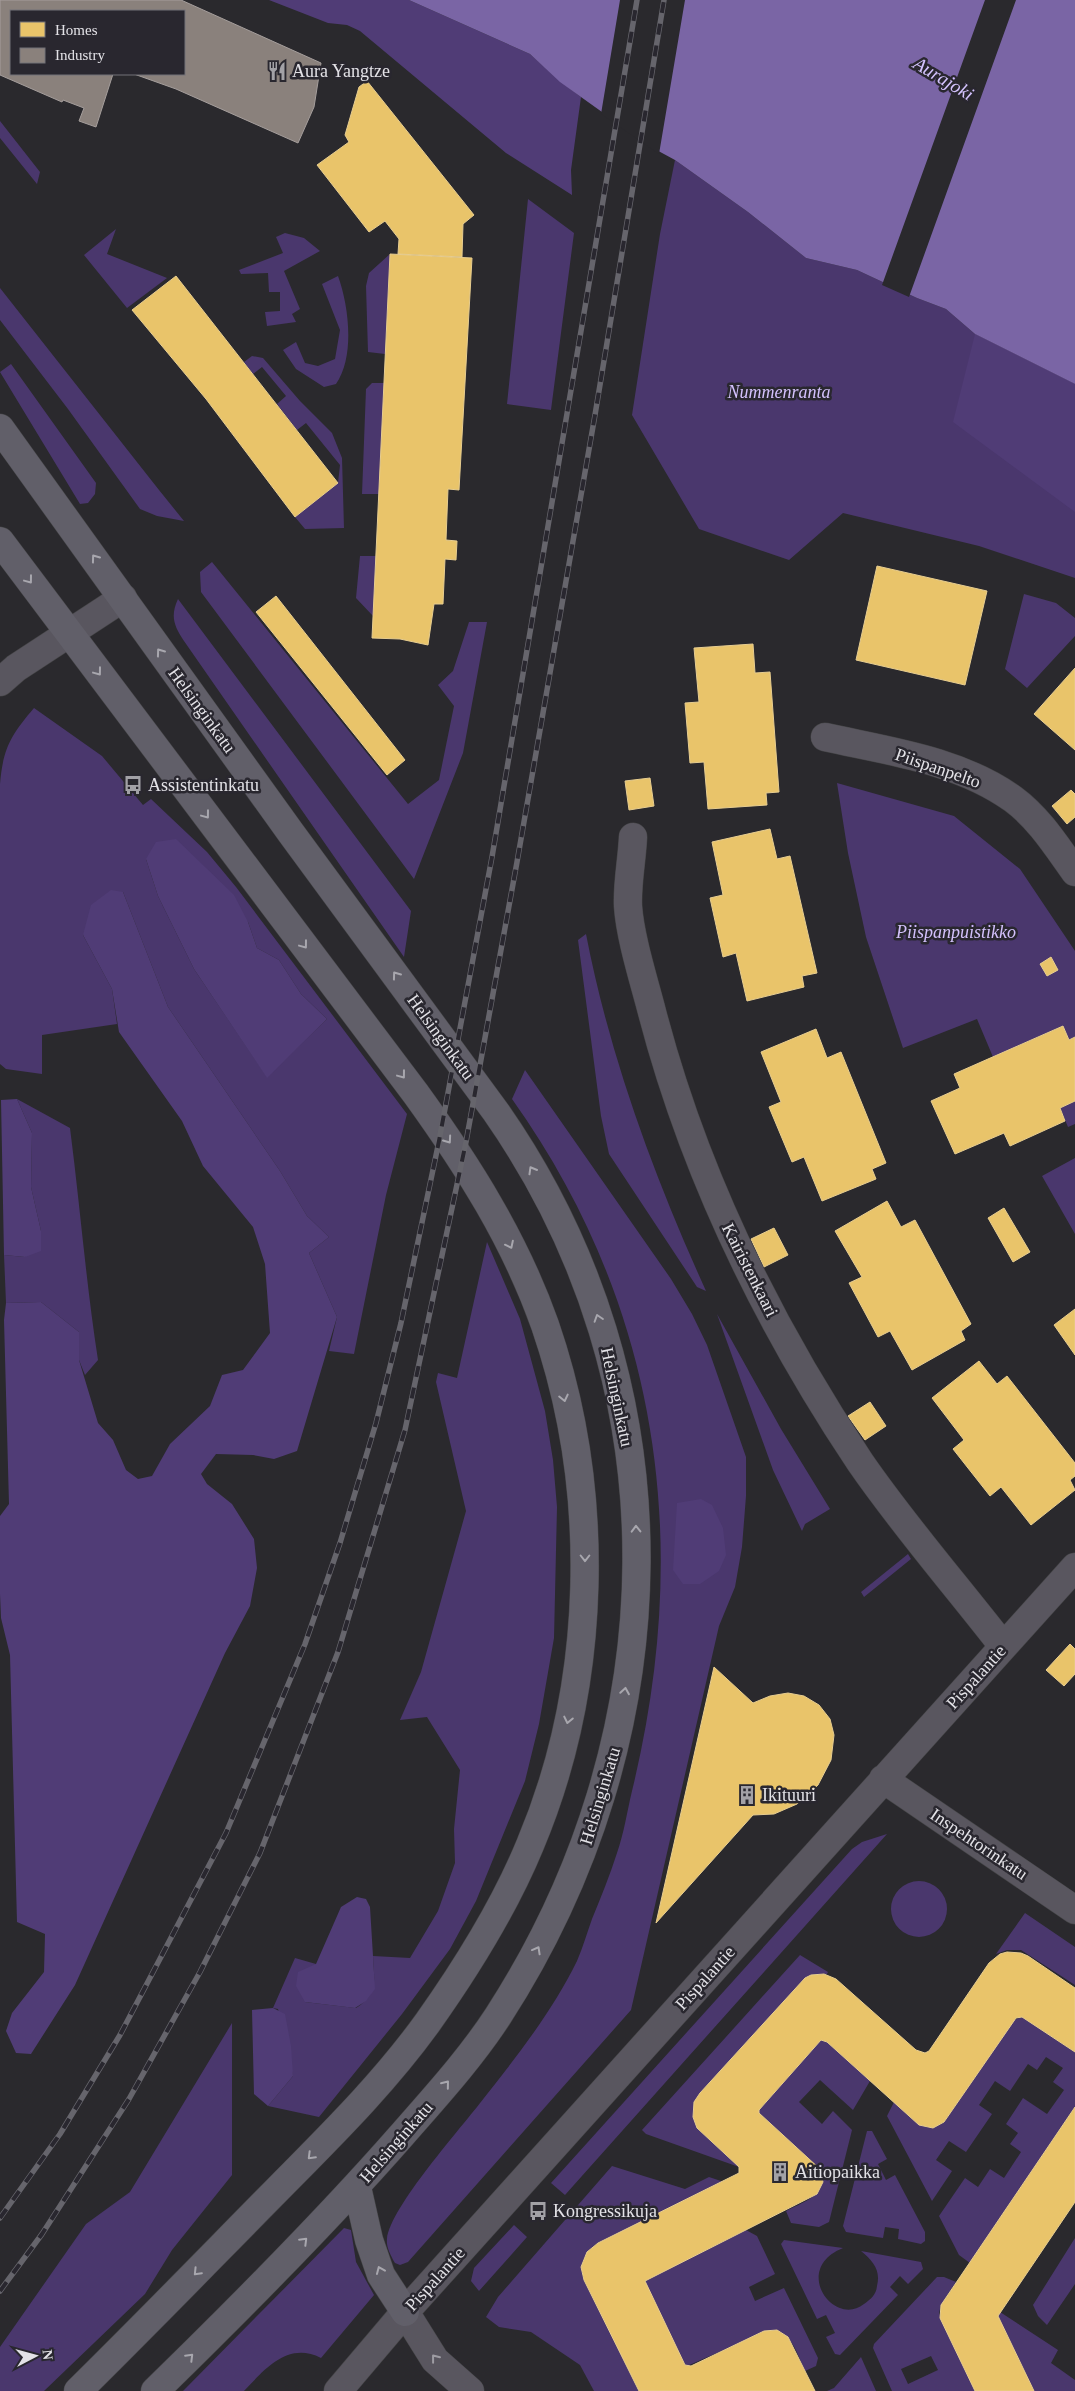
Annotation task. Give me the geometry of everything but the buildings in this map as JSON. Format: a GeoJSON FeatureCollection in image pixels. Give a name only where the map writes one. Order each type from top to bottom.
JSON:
{"type":"FeatureCollection","features":[{"type":"Feature","properties":{"kind":"main road","name":"Helsinginkatu"},"geometry":{"type":"LineString","coordinates":[[0,428],[286,825],[496,1112],[522,1153],[552,1206],[575,1257],[594,1306],[608,1350],[628,1446],[636,1516],[637,1571],[634,1642],[618,1735],[602,1797],[578,1864],[554,1920],[497,2018],[437,2095],[357,2187],[155,2391]]}},
{"type":"Feature","properties":{"kind":"main road"},"geometry":{"type":"LineString","coordinates":[[0,541],[416,1094],[474,1177],[492,1207],[520,1264],[545,1325],[557,1367],[578,1467],[585,1520],[586,1562],[582,1634],[570,1709],[549,1794],[526,1855],[492,1922],[465,1967],[426,2024],[346,2121],[78,2391]]}},
{"type":"Feature","properties":{"kind":"main road"},"geometry":{"type":"LineString","coordinates":[[357,2187],[369,2240],[381,2275],[405,2312]]}},
{"type":"Feature","properties":{"kind":"street"},"geometry":{"type":"LineString","coordinates":[[0,682],[16,668],[68,632],[123,598]]}},
{"type":"Feature","properties":{"kind":"street","name":"Piispanpelto"},"geometry":{"type":"LineString","coordinates":[[825,737],[924,759],[969,775],[999,790],[1033,817],[1075,872]]}},
{"type":"Feature","properties":{"kind":"street","name":"Kairistenkaari"},"geometry":{"type":"LineString","coordinates":[[634,837],[628,906],[642,975],[672,1084],[715,1199],[756,1287],[829,1413],[897,1513],[1003,1646]]}},
{"type":"Feature","properties":{"kind":"street","name":"Pispalantie"},"geometry":{"type":"LineString","coordinates":[[338,2391],[405,2312],[1075,1567]]}},
{"type":"Feature","properties":{"kind":"street","name":"Inspehtorinkatu"},"geometry":{"type":"LineString","coordinates":[[883,1779],[1075,1910]]}},
{"type":"Feature","properties":{"kind":"street"},"geometry":{"type":"LineString","coordinates":[[405,2312],[435,2360],[470,2391]]}},
{"type":"Feature","properties":{"kind":"green space"},"geometry":{"type":"Polygon","coordinates":[[[0,121],[40,172],[37,184],[0,138],[0,121]]]}},
{"type":"Feature","properties":{"kind":"green space","name":"Nummenranta"},"geometry":{"type":"Polygon","coordinates":[[[675,160],[748,212],[806,258],[857,270],[917,298],[946,309],[975,334],[1075,384],[1075,578],[979,546],[843,513],[789,560],[699,529],[632,415],[660,234],[675,160]]]}},
{"type":"Feature","properties":{"kind":"green space"},"geometry":{"type":"Polygon","coordinates":[[[528,199],[574,233],[551,410],[507,404],[528,199]]]}},
{"type":"Feature","properties":{"kind":"green space"},"geometry":{"type":"Polygon","coordinates":[[[116,229],[107,254],[167,278],[127,308],[84,255],[116,229]]]}},
{"type":"Feature","properties":{"kind":"green space"},"geometry":{"type":"Polygon","coordinates":[[[285,233],[304,238],[320,251],[284,271],[300,309],[292,314],[296,322],[267,326],[265,312],[280,311],[280,292],[269,292],[268,273],[241,274],[239,270],[283,253],[276,237],[285,233]]]}},
{"type":"Feature","properties":{"kind":"green space"},"geometry":{"type":"Polygon","coordinates":[[[390,254],[385,354],[368,352],[366,286],[369,273],[390,254]]]}},
{"type":"Feature","properties":{"kind":"green space"},"geometry":{"type":"Polygon","coordinates":[[[338,276],[347,316],[348,346],[342,373],[336,384],[324,387],[296,369],[283,350],[296,342],[305,363],[318,366],[335,359],[340,330],[322,284],[338,276]]]}},
{"type":"Feature","properties":{"kind":"green space"},"geometry":{"type":"Polygon","coordinates":[[[0,288],[184,521],[157,516],[140,509],[68,409],[0,320],[0,288]]]}},
{"type":"Feature","properties":{"kind":"green space"},"geometry":{"type":"Polygon","coordinates":[[[252,356],[263,358],[300,401],[332,433],[342,458],[344,528],[305,529],[295,517],[338,483],[340,465],[306,423],[297,430],[277,404],[286,396],[262,367],[253,374],[244,362],[252,356]]]}},
{"type":"Feature","properties":{"kind":"green space"},"geometry":{"type":"Polygon","coordinates":[[[11,364],[96,483],[95,494],[88,503],[80,504],[0,372],[11,364]]]}},
{"type":"Feature","properties":{"kind":"green space"},"geometry":{"type":"Polygon","coordinates":[[[372,383],[384,383],[379,494],[362,494],[366,389],[372,383]]]}},
{"type":"Feature","properties":{"kind":"green space"},"geometry":{"type":"Polygon","coordinates":[[[360,556],[376,556],[373,616],[356,598],[360,556]]]}},
{"type":"Feature","properties":{"kind":"green space"},"geometry":{"type":"Polygon","coordinates":[[[212,562],[408,804],[439,780],[454,706],[438,685],[453,671],[469,622],[487,622],[463,753],[414,879],[201,592],[200,572],[212,562]]]}},
{"type":"Feature","properties":{"kind":"green space"},"geometry":{"type":"Polygon","coordinates":[[[1024,594],[1056,603],[1075,618],[1075,636],[1027,688],[1005,669],[1024,594]]]}},
{"type":"Feature","properties":{"kind":"green space"},"geometry":{"type":"Polygon","coordinates":[[[178,599],[411,911],[404,957],[181,636],[174,621],[174,611],[178,599]]]}},
{"type":"Feature","properties":{"kind":"green space"},"geometry":{"type":"Polygon","coordinates":[[[34,708],[102,756],[143,805],[151,799],[207,852],[236,887],[407,1114],[386,1195],[354,1354],[329,1351],[337,1317],[309,1253],[329,1237],[307,1216],[280,1171],[168,1007],[123,892],[83,935],[112,989],[117,1024],[42,1035],[42,1074],[6,1069],[0,1064],[0,784],[6,751],[14,734],[34,708]],[[146,859],[158,896],[194,969],[267,1077],[327,1019],[301,994],[279,960],[257,948],[248,922],[146,859]]]}},
{"type":"Feature","properties":{"kind":"green space","name":"Piispanpuistikko"},"geometry":{"type":"Polygon","coordinates":[[[837,783],[954,816],[1020,869],[1075,951],[1075,1037],[1069,1040],[1063,1026],[993,1057],[977,1019],[903,1048],[866,937],[848,853],[837,783]]]}},
{"type":"Feature","properties":{"kind":"green space"},"geometry":{"type":"Polygon","coordinates":[[[586,934],[608,1026],[636,1116],[669,1204],[706,1291],[697,1287],[609,1154],[601,1116],[578,940],[586,934]]]}},
{"type":"Feature","properties":{"kind":"green space"},"geometry":{"type":"Polygon","coordinates":[[[525,1070],[671,1279],[692,1314],[707,1345],[746,1457],[746,1496],[742,1547],[735,1587],[719,1626],[631,2010],[408,2262],[400,2265],[395,2263],[389,2251],[387,2239],[391,2225],[400,2207],[534,2032],[568,1979],[577,1961],[622,1838],[650,1699],[660,1608],[660,1519],[650,1431],[631,1345],[602,1261],[562,1179],[512,1099],[525,1070]]]}},
{"type":"Feature","properties":{"kind":"green space"},"geometry":{"type":"Polygon","coordinates":[[[17,1099],[70,1128],[98,1360],[85,1375],[79,1360],[79,1332],[41,1302],[6,1303],[4,1255],[25,1257],[41,1231],[31,1187],[32,1133],[17,1099]]]}},
{"type":"Feature","properties":{"kind":"green space"},"geometry":{"type":"Polygon","coordinates":[[[1075,1101],[1075,1124],[1068,1127],[1060,1108],[1075,1101]]]}},
{"type":"Feature","properties":{"kind":"green space"},"geometry":{"type":"Polygon","coordinates":[[[1075,1158],[1075,1234],[1042,1176],[1075,1158]]]}},
{"type":"Feature","properties":{"kind":"green space"},"geometry":{"type":"Polygon","coordinates":[[[487,1242],[520,1319],[545,1411],[553,1460],[557,1507],[554,1638],[539,1724],[525,1781],[476,1901],[450,1949],[402,2014],[319,2117],[268,2106],[293,2076],[278,2009],[273,2008],[295,1958],[316,1964],[305,2002],[356,2008],[368,1997],[374,1986],[373,1956],[410,1958],[438,1911],[455,1863],[454,1829],[460,1770],[427,1717],[400,1720],[421,1672],[466,1511],[436,1382],[438,1373],[457,1378],[487,1242]]]}},
{"type":"Feature","properties":{"kind":"green space"},"geometry":{"type":"Polygon","coordinates":[[[717,1314],[781,1429],[830,1509],[805,1524],[802,1531],[773,1470],[717,1314]]]}},
{"type":"Feature","properties":{"kind":"green space"},"geometry":{"type":"Polygon","coordinates":[[[908,1554],[911,1559],[864,1597],[861,1592],[908,1554]]]}},
{"type":"Feature","properties":{"kind":"green space"},"geometry":{"type":"Polygon","coordinates":[[[887,1834],[565,2195],[551,2183],[852,1849],[862,1842],[887,1834]]]}},
{"type":"Feature","properties":{"kind":"green space"},"geometry":{"type":"Polygon","coordinates":[[[919,1881],[930,1883],[939,1889],[945,1898],[947,1909],[945,1920],[939,1929],[930,1935],[919,1937],[908,1935],[899,1929],[893,1920],[891,1909],[893,1898],[899,1889],[908,1883],[919,1881]]]}},
{"type":"Feature","properties":{"kind":"green space"},"geometry":{"type":"Polygon","coordinates":[[[1025,1913],[1075,1947],[1075,1985],[1021,1950],[1007,1950],[996,1954],[1025,1913]]]}},
{"type":"Feature","properties":{"kind":"green space"},"geometry":{"type":"Polygon","coordinates":[[[800,1955],[828,1972],[827,1974],[816,1974],[805,1978],[700,2093],[694,2102],[697,2128],[739,2167],[646,2134],[642,2130],[800,1955]]]}},
{"type":"Feature","properties":{"kind":"green space"},"geometry":{"type":"Polygon","coordinates":[[[1022,2017],[1075,2052],[1075,2107],[970,2263],[959,2255],[939,2216],[965,2178],[978,2187],[990,2169],[1004,2178],[1021,2152],[1010,2144],[1018,2133],[1006,2124],[1023,2098],[1047,2114],[1064,2090],[1053,2082],[1063,2068],[1046,2057],[1037,2070],[1028,2064],[1010,2091],[995,2081],[979,2105],[992,2114],[966,2152],[949,2141],[936,2160],[952,2171],[932,2201],[887,2116],[894,2102],[923,2126],[937,2126],[944,2122],[1014,2020],[1022,2017]]]}},
{"type":"Feature","properties":{"kind":"green space"},"geometry":{"type":"Polygon","coordinates":[[[232,2023],[232,2175],[172,2250],[145,2294],[44,2391],[0,2391],[0,2347],[86,2224],[130,2192],[232,2023]]]}},
{"type":"Feature","properties":{"kind":"green space"},"geometry":{"type":"Polygon","coordinates":[[[821,2040],[825,2040],[870,2081],[853,2110],[820,2080],[799,2102],[822,2124],[833,2111],[852,2130],[829,2222],[819,2227],[791,2223],[786,2211],[814,2196],[821,2185],[820,2169],[759,2113],[759,2110],[821,2040]]]}},
{"type":"Feature","properties":{"kind":"green space"},"geometry":{"type":"Polygon","coordinates":[[[867,2131],[872,2131],[887,2159],[878,2164],[886,2180],[895,2175],[925,2232],[925,2241],[921,2244],[898,2239],[899,2229],[885,2227],[883,2238],[846,2232],[843,2226],[867,2131]]]}},
{"type":"Feature","properties":{"kind":"green space"},"geometry":{"type":"Polygon","coordinates":[[[612,2166],[685,2189],[709,2177],[724,2182],[598,2243],[586,2254],[582,2264],[584,2280],[639,2391],[594,2391],[580,2365],[531,2332],[499,2327],[486,2317],[498,2297],[612,2166]]]}},
{"type":"Feature","properties":{"kind":"green space"},"geometry":{"type":"Polygon","coordinates":[[[514,2225],[527,2237],[479,2291],[471,2281],[474,2268],[514,2225]]]}},
{"type":"Feature","properties":{"kind":"green space"},"geometry":{"type":"Polygon","coordinates":[[[344,2228],[351,2230],[356,2262],[374,2295],[321,2358],[298,2353],[288,2355],[269,2366],[244,2391],[183,2391],[344,2228]]]}},
{"type":"Feature","properties":{"kind":"green space"},"geometry":{"type":"Polygon","coordinates":[[[746,2230],[757,2236],[775,2274],[749,2287],[755,2301],[784,2288],[818,2358],[816,2366],[805,2371],[789,2339],[784,2334],[770,2330],[687,2366],[683,2364],[645,2282],[647,2278],[746,2230]]]}},
{"type":"Feature","properties":{"kind":"green space"},"geometry":{"type":"Polygon","coordinates":[[[1075,2238],[1075,2284],[1047,2325],[1038,2316],[1033,2305],[1075,2238]]]}},
{"type":"Feature","properties":{"kind":"green space"},"geometry":{"type":"Polygon","coordinates":[[[784,2240],[843,2248],[828,2257],[820,2269],[819,2281],[823,2293],[830,2302],[841,2308],[852,2309],[864,2304],[876,2292],[877,2271],[869,2258],[861,2251],[921,2262],[923,2269],[908,2284],[900,2276],[890,2287],[898,2295],[840,2355],[835,2354],[826,2337],[835,2333],[826,2315],[817,2319],[781,2244],[784,2240]]]}},
{"type":"Feature","properties":{"kind":"green space"},"geometry":{"type":"Polygon","coordinates":[[[937,2277],[944,2277],[956,2282],[941,2305],[939,2313],[975,2391],[892,2391],[873,2348],[874,2344],[937,2277]],[[931,2356],[901,2369],[908,2384],[938,2370],[931,2356]]]}},
{"type":"Feature","properties":{"kind":"green space"},"geometry":{"type":"Polygon","coordinates":[[[1000,2312],[1058,2350],[1051,2363],[1075,2380],[1075,2391],[1034,2391],[998,2316],[1000,2312]]]}},
{"type":"Feature","properties":{"kind":"green space"},"geometry":{"type":"Polygon","coordinates":[[[861,2357],[876,2391],[827,2391],[834,2388],[861,2357]]]}},
{"type":"Feature","properties":{"kind":"shaded area"},"geometry":{"type":"Polygon","coordinates":[[[269,0],[409,0],[530,54],[581,97],[571,170],[572,195],[506,153],[360,31],[347,25],[328,23],[269,0]]]}},
{"type":"Feature","properties":{"kind":"shaded area"},"geometry":{"type":"Polygon","coordinates":[[[975,334],[1075,384],[1075,512],[953,422],[975,334]]]}},
{"type":"Feature","properties":{"kind":"shaded area"},"geometry":{"type":"Polygon","coordinates":[[[176,839],[234,895],[248,922],[257,948],[279,960],[301,994],[327,1019],[267,1078],[194,969],[158,896],[146,859],[156,842],[176,839]]]}},
{"type":"Feature","properties":{"kind":"shaded area"},"geometry":{"type":"Polygon","coordinates":[[[111,890],[123,892],[168,1007],[280,1171],[307,1216],[329,1237],[309,1253],[337,1317],[297,1451],[274,1459],[253,1455],[216,1454],[201,1474],[207,1484],[232,1504],[254,1539],[257,1568],[250,1606],[225,1653],[75,1985],[31,2054],[16,2053],[6,2031],[12,2013],[44,1972],[45,1934],[17,1922],[10,1655],[1,1618],[0,1594],[0,1516],[9,1504],[4,1320],[6,1303],[41,1302],[79,1332],[79,1360],[98,1423],[113,1440],[126,1470],[138,1479],[152,1476],[170,1444],[210,1406],[222,1375],[243,1370],[270,1333],[265,1264],[253,1227],[203,1166],[182,1121],[119,1032],[112,989],[83,935],[91,905],[111,890]]]}},
{"type":"Feature","properties":{"kind":"shaded area"},"geometry":{"type":"Polygon","coordinates":[[[17,1099],[32,1133],[31,1187],[41,1231],[41,1251],[25,1257],[4,1255],[1,1100],[17,1099]]]}},
{"type":"Feature","properties":{"kind":"shaded area"},"geometry":{"type":"Polygon","coordinates":[[[701,1499],[712,1505],[723,1528],[726,1555],[719,1571],[700,1584],[683,1584],[673,1570],[677,1503],[701,1499]]]}},
{"type":"Feature","properties":{"kind":"shaded area"},"geometry":{"type":"Polygon","coordinates":[[[357,1897],[366,1899],[370,1907],[375,1989],[366,2001],[355,2008],[305,2002],[296,1986],[298,1972],[316,1964],[341,1907],[357,1897]]]}},
{"type":"Feature","properties":{"kind":"shaded area"},"geometry":{"type":"Polygon","coordinates":[[[273,2008],[285,2014],[291,2046],[293,2076],[268,2106],[254,2094],[252,2010],[273,2008]]]}},
{"type":"Feature","properties":{"kind":"water","name":"Aurajoki"},"geometry":{"type":"Polygon","coordinates":[[[409,0],[1075,0],[1075,384],[975,334],[946,309],[917,298],[857,270],[806,258],[748,212],[675,160],[651,147],[560,82],[530,54],[409,0]]]}},
{"type":"Feature","properties":{"kind":"pier"},"geometry":{"type":"Polygon","coordinates":[[[620,0],[685,0],[659,154],[601,114],[620,0]]]}},
{"type":"Feature","properties":{"kind":"pier"},"geometry":{"type":"Polygon","coordinates":[[[985,0],[1016,0],[909,297],[882,285],[985,0]]]}},
{"type":"Feature","properties":{"kind":"railway"},"geometry":{"type":"LineString","coordinates":[[0,2218],[60,2134],[120,2035],[226,1833],[305,1644],[340,1543],[376,1423],[401,1323],[439,1141],[492,857],[637,0]]}},
{"type":"Feature","properties":{"kind":"railway"},"geometry":{"type":"LineString","coordinates":[[0,2291],[42,2234],[129,2099],[200,1972],[260,1853],[338,1652],[405,1430],[466,1142],[517,862],[595,415],[664,0]]}},
{"type":"Feature","properties":{"kind":"place","name":"Aura Yangtze"},"geometry":{"type":"Point","coordinates":[277,71]}},
{"type":"Feature","properties":{"kind":"place","name":"Assistentinkatu"},"geometry":{"type":"Point","coordinates":[133,785]}},
{"type":"Feature","properties":{"kind":"place","name":"Ikituuri"},"geometry":{"type":"Point","coordinates":[747,1795]}},
{"type":"Feature","properties":{"kind":"place","name":"Aitiopaikka"},"geometry":{"type":"Point","coordinates":[780,2172]}},
{"type":"Feature","properties":{"kind":"place","name":"Kongressikuja"},"geometry":{"type":"Point","coordinates":[538,2211]}}]}
